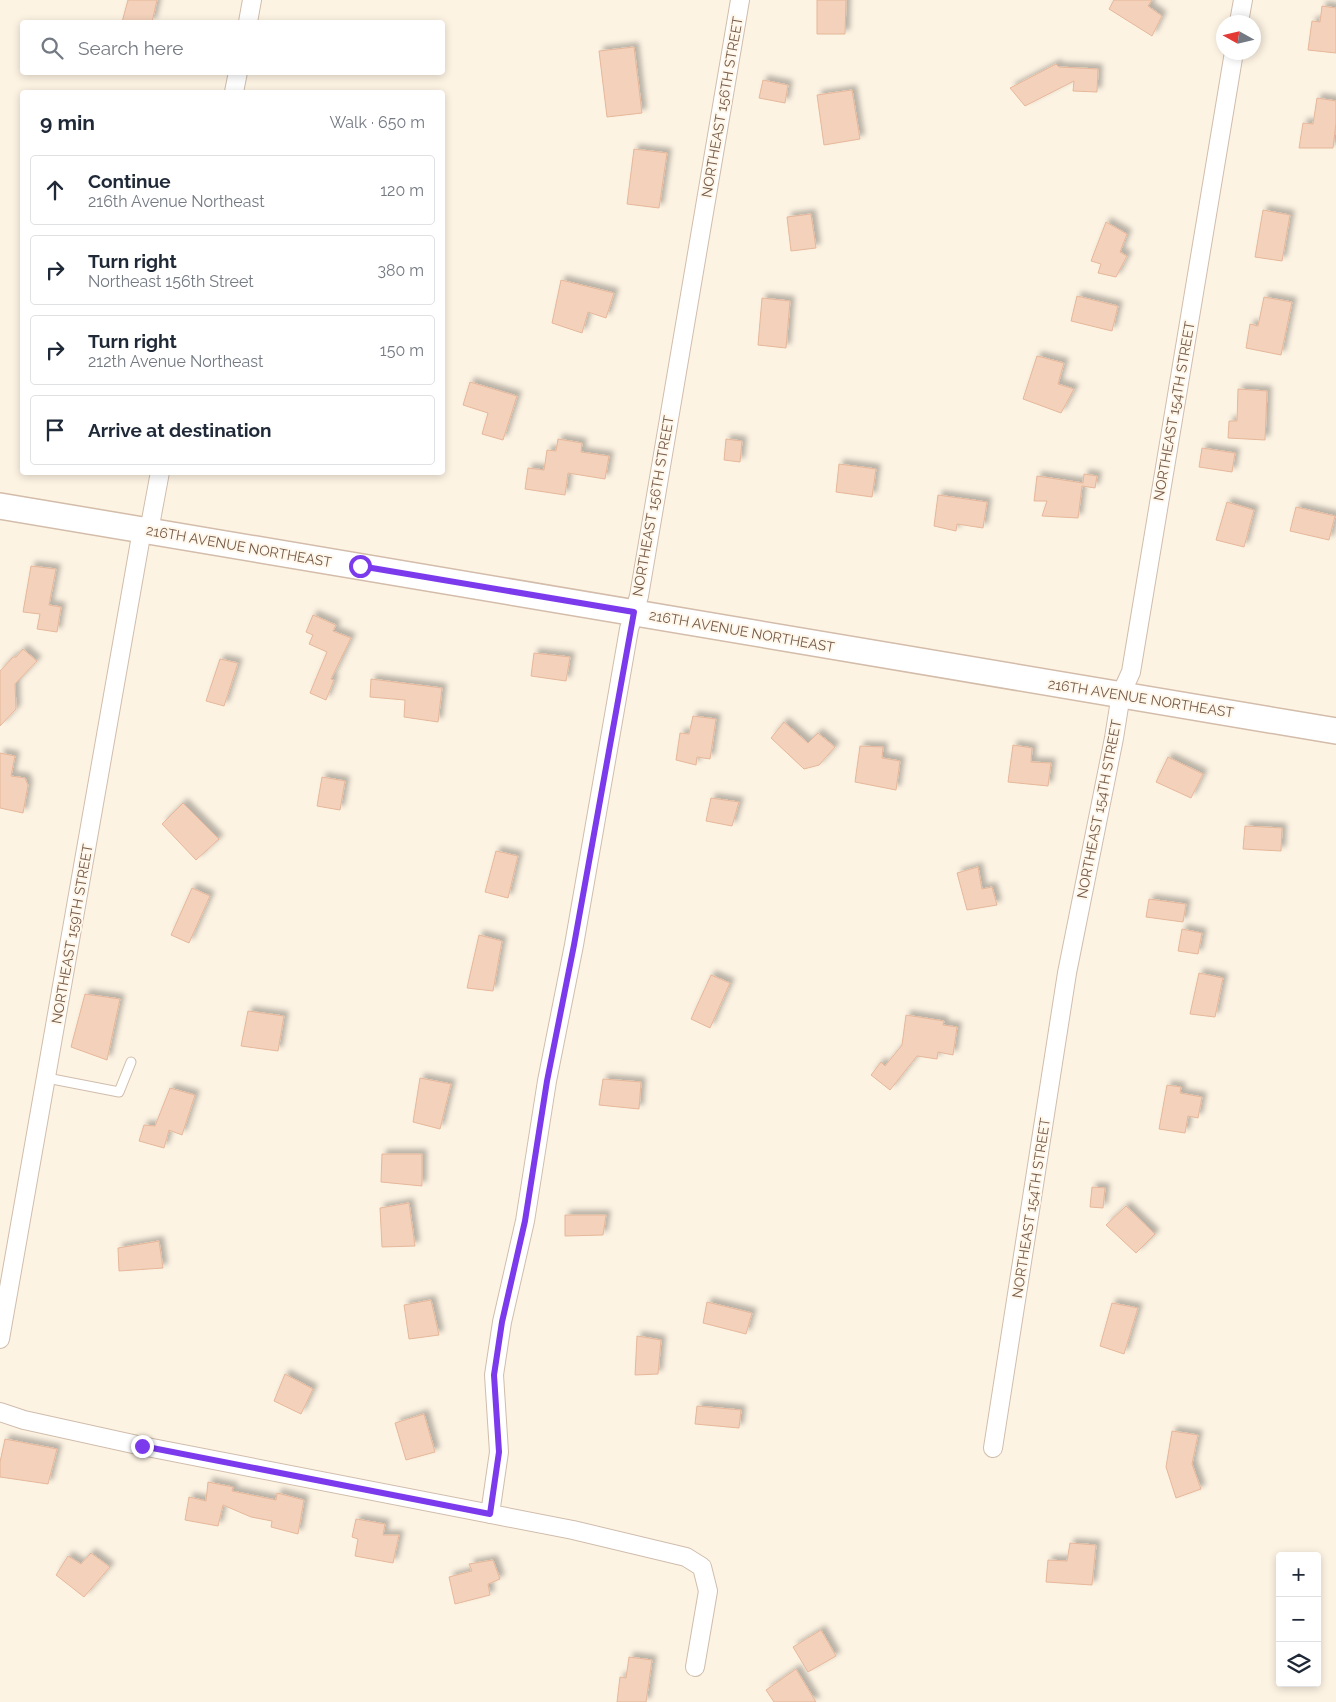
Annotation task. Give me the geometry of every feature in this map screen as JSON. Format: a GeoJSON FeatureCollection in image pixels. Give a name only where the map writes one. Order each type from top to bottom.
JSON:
{"type":"FeatureCollection","features":[{"type":"Feature","properties":{"kind":"street"},"geometry":{"type":"LineString","coordinates":[[248,20],[252,0]]}},
{"type":"Feature","properties":{"kind":"street","name":"NORTHEAST 156TH STREET"},"geometry":{"type":"LineString","coordinates":[[490,1514],[499,1452],[494,1375],[502,1322],[525,1221],[547,1081],[640,586],[740,0]]}},
{"type":"Feature","properties":{"kind":"street"},"geometry":{"type":"LineString","coordinates":[[1240,15],[1243,0]]}},
{"type":"Feature","properties":{"kind":"street","name":"NORTHEAST 154TH STREET"},"geometry":{"type":"LineString","coordinates":[[993,1448],[1067,973],[1121,694],[1131,672],[1233,60]]}},
{"type":"Feature","properties":{"kind":"street"},"geometry":{"type":"LineString","coordinates":[[234,90],[237,75]]}},
{"type":"Feature","properties":{"kind":"street","name":"NORTHEAST 159TH STREET"},"geometry":{"type":"LineString","coordinates":[[0,1338],[146,530],[159,475]]}},
{"type":"Feature","properties":{"kind":"street","name":"216TH AVENUE NORTHEAST"},"geometry":{"type":"LineString","coordinates":[[0,506],[1336,731]]}},
{"type":"Feature","properties":{"kind":"street"},"geometry":{"type":"LineString","coordinates":[[0,1412],[24,1420],[142,1446],[573,1530],[686,1557],[702,1567],[708,1591],[695,1666]]}},
{"type":"Feature","properties":{"kind":"lane"},"geometry":{"type":"LineString","coordinates":[[46,1078],[120,1092],[131,1062]]}},
{"type":"Feature","properties":{"kind":"building"},"geometry":{"type":"Polygon","coordinates":[[[128,0],[157,0],[152,20],[123,20],[128,0]]]}},
{"type":"Feature","properties":{"kind":"building"},"geometry":{"type":"Polygon","coordinates":[[[817,0],[846,0],[845,34],[817,34],[817,0]]]}},
{"type":"Feature","properties":{"kind":"building"},"geometry":{"type":"Polygon","coordinates":[[[1114,0],[1152,0],[1148,6],[1162,16],[1152,36],[1109,9],[1114,0]]]}},
{"type":"Feature","properties":{"kind":"building"},"geometry":{"type":"Polygon","coordinates":[[[1322,6],[1336,8],[1336,53],[1308,50],[1312,21],[1320,22],[1322,6]]]}},
{"type":"Feature","properties":{"kind":"building"},"geometry":{"type":"Polygon","coordinates":[[[634,47],[642,113],[607,117],[599,51],[634,47]]]}},
{"type":"Feature","properties":{"kind":"building"},"geometry":{"type":"Polygon","coordinates":[[[1056,64],[1059,67],[1098,69],[1097,92],[1073,91],[1074,81],[1025,106],[1010,88],[1056,64]]]}},
{"type":"Feature","properties":{"kind":"building"},"geometry":{"type":"Polygon","coordinates":[[[763,80],[788,85],[785,103],[759,98],[763,80]]]}},
{"type":"Feature","properties":{"kind":"building"},"geometry":{"type":"Polygon","coordinates":[[[852,90],[860,139],[824,145],[817,95],[852,90]]]}},
{"type":"Feature","properties":{"kind":"building"},"geometry":{"type":"Polygon","coordinates":[[[1317,98],[1336,101],[1333,148],[1299,148],[1303,123],[1313,124],[1317,98]]]}},
{"type":"Feature","properties":{"kind":"building"},"geometry":{"type":"Polygon","coordinates":[[[634,149],[667,153],[659,208],[627,204],[634,149]]]}},
{"type":"Feature","properties":{"kind":"building"},"geometry":{"type":"Polygon","coordinates":[[[1263,210],[1290,215],[1282,261],[1255,257],[1263,210]]]}},
{"type":"Feature","properties":{"kind":"building"},"geometry":{"type":"Polygon","coordinates":[[[811,214],[816,248],[791,251],[787,217],[811,214]]]}},
{"type":"Feature","properties":{"kind":"building"},"geometry":{"type":"Polygon","coordinates":[[[1106,222],[1127,234],[1120,252],[1127,256],[1116,277],[1098,273],[1101,264],[1091,261],[1106,222]]]}},
{"type":"Feature","properties":{"kind":"building"},"geometry":{"type":"Polygon","coordinates":[[[561,280],[614,293],[606,318],[588,312],[582,333],[552,323],[561,280]]]}},
{"type":"Feature","properties":{"kind":"building"},"geometry":{"type":"Polygon","coordinates":[[[1077,296],[1118,306],[1112,331],[1071,321],[1077,296]]]}},
{"type":"Feature","properties":{"kind":"building"},"geometry":{"type":"Polygon","coordinates":[[[1264,297],[1292,302],[1281,355],[1246,348],[1250,324],[1258,326],[1264,297]]]}},
{"type":"Feature","properties":{"kind":"building"},"geometry":{"type":"Polygon","coordinates":[[[762,298],[790,301],[786,348],[758,345],[762,298]]]}},
{"type":"Feature","properties":{"kind":"building"},"geometry":{"type":"Polygon","coordinates":[[[1037,356],[1064,363],[1058,384],[1074,389],[1061,413],[1023,399],[1037,356]]]}},
{"type":"Feature","properties":{"kind":"building"},"geometry":{"type":"Polygon","coordinates":[[[470,382],[517,396],[503,440],[482,434],[488,413],[463,405],[470,382]]]}},
{"type":"Feature","properties":{"kind":"building"},"geometry":{"type":"Polygon","coordinates":[[[1238,389],[1267,391],[1265,440],[1228,438],[1229,421],[1237,421],[1238,389]]]}},
{"type":"Feature","properties":{"kind":"building"},"geometry":{"type":"Polygon","coordinates":[[[558,439],[582,443],[581,452],[609,456],[605,479],[568,473],[565,495],[525,489],[528,468],[544,470],[547,450],[556,451],[558,439]]]}},
{"type":"Feature","properties":{"kind":"building"},"geometry":{"type":"Polygon","coordinates":[[[726,439],[742,441],[740,462],[724,460],[726,439]]]}},
{"type":"Feature","properties":{"kind":"building"},"geometry":{"type":"Polygon","coordinates":[[[1202,448],[1235,453],[1232,472],[1199,467],[1202,448]]]}},
{"type":"Feature","properties":{"kind":"building"},"geometry":{"type":"Polygon","coordinates":[[[839,464],[876,469],[872,497],[836,492],[839,464]]]}},
{"type":"Feature","properties":{"kind":"building"},"geometry":{"type":"Polygon","coordinates":[[[1084,474],[1097,476],[1095,488],[1082,486],[1078,518],[1042,516],[1047,501],[1034,501],[1037,476],[1083,483],[1084,474]]]}},
{"type":"Feature","properties":{"kind":"building"},"geometry":{"type":"Polygon","coordinates":[[[938,495],[987,502],[983,528],[957,524],[956,531],[934,526],[938,495]]]}},
{"type":"Feature","properties":{"kind":"building"},"geometry":{"type":"Polygon","coordinates":[[[1227,502],[1254,510],[1244,547],[1216,540],[1227,502]]]}},
{"type":"Feature","properties":{"kind":"building"},"geometry":{"type":"Polygon","coordinates":[[[1296,507],[1335,516],[1329,540],[1290,531],[1296,507]]]}},
{"type":"Feature","properties":{"kind":"building"},"geometry":{"type":"Polygon","coordinates":[[[31,566],[56,569],[49,605],[61,607],[57,632],[37,629],[40,614],[23,612],[31,566]]]}},
{"type":"Feature","properties":{"kind":"building"},"geometry":{"type":"Polygon","coordinates":[[[313,615],[336,625],[333,631],[351,638],[331,679],[334,680],[326,700],[310,693],[327,652],[309,644],[313,635],[306,632],[313,615]]]}},
{"type":"Feature","properties":{"kind":"building"},"geometry":{"type":"Polygon","coordinates":[[[23,649],[37,661],[15,684],[16,709],[0,726],[0,671],[23,649]]]}},
{"type":"Feature","properties":{"kind":"building"},"geometry":{"type":"Polygon","coordinates":[[[534,653],[570,657],[566,681],[531,676],[534,653]]]}},
{"type":"Feature","properties":{"kind":"building"},"geometry":{"type":"Polygon","coordinates":[[[220,659],[238,663],[224,706],[206,701],[220,659]]]}},
{"type":"Feature","properties":{"kind":"building"},"geometry":{"type":"Polygon","coordinates":[[[371,679],[442,688],[438,722],[404,717],[405,700],[370,697],[371,679]]]}},
{"type":"Feature","properties":{"kind":"building"},"geometry":{"type":"Polygon","coordinates":[[[693,716],[716,719],[710,759],[697,757],[696,765],[676,760],[680,733],[689,734],[693,716]]]}},
{"type":"Feature","properties":{"kind":"building"},"geometry":{"type":"Polygon","coordinates":[[[784,722],[808,743],[818,733],[835,747],[819,765],[804,769],[771,738],[784,722]]]}},
{"type":"Feature","properties":{"kind":"building"},"geometry":{"type":"Polygon","coordinates":[[[1013,745],[1032,748],[1031,762],[1051,763],[1048,786],[1008,782],[1013,745]]]}},
{"type":"Feature","properties":{"kind":"building"},"geometry":{"type":"Polygon","coordinates":[[[860,746],[883,747],[882,758],[900,761],[896,790],[855,782],[860,746]]]}},
{"type":"Feature","properties":{"kind":"building"},"geometry":{"type":"Polygon","coordinates":[[[0,753],[15,756],[11,776],[25,778],[28,785],[23,813],[0,808],[0,753]]]}},
{"type":"Feature","properties":{"kind":"building"},"geometry":{"type":"Polygon","coordinates":[[[1168,757],[1203,774],[1191,798],[1156,782],[1168,757]]]}},
{"type":"Feature","properties":{"kind":"building"},"geometry":{"type":"Polygon","coordinates":[[[322,777],[345,781],[340,810],[317,806],[322,777]]]}},
{"type":"Feature","properties":{"kind":"building"},"geometry":{"type":"Polygon","coordinates":[[[711,798],[739,802],[732,826],[706,821],[711,798]]]}},
{"type":"Feature","properties":{"kind":"building"},"geometry":{"type":"Polygon","coordinates":[[[183,803],[219,839],[196,860],[162,824],[183,803]]]}},
{"type":"Feature","properties":{"kind":"building"},"geometry":{"type":"Polygon","coordinates":[[[1245,826],[1282,828],[1281,851],[1243,849],[1245,826]]]}},
{"type":"Feature","properties":{"kind":"building"},"geometry":{"type":"Polygon","coordinates":[[[496,851],[518,856],[508,898],[485,892],[496,851]]]}},
{"type":"Feature","properties":{"kind":"building"},"geometry":{"type":"Polygon","coordinates":[[[978,867],[982,889],[992,887],[997,905],[967,910],[957,873],[978,867]]]}},
{"type":"Feature","properties":{"kind":"building"},"geometry":{"type":"Polygon","coordinates":[[[192,888],[210,896],[189,943],[171,935],[192,888]]]}},
{"type":"Feature","properties":{"kind":"building"},"geometry":{"type":"Polygon","coordinates":[[[1149,899],[1186,904],[1183,922],[1146,917],[1149,899]]]}},
{"type":"Feature","properties":{"kind":"building"},"geometry":{"type":"Polygon","coordinates":[[[1182,929],[1202,933],[1198,954],[1178,951],[1182,929]]]}},
{"type":"Feature","properties":{"kind":"building"},"geometry":{"type":"Polygon","coordinates":[[[479,935],[502,941],[493,991],[467,988],[479,935]]]}},
{"type":"Feature","properties":{"kind":"building"},"geometry":{"type":"Polygon","coordinates":[[[1199,973],[1223,978],[1215,1017],[1190,1014],[1199,973]]]}},
{"type":"Feature","properties":{"kind":"building"},"geometry":{"type":"Polygon","coordinates":[[[711,975],[730,983],[710,1028],[691,1019],[711,975]]]}},
{"type":"Feature","properties":{"kind":"building"},"geometry":{"type":"Polygon","coordinates":[[[85,994],[120,999],[107,1060],[71,1047],[85,994]]]}},
{"type":"Feature","properties":{"kind":"building"},"geometry":{"type":"Polygon","coordinates":[[[248,1011],[284,1016],[278,1051],[241,1046],[248,1011]]]}},
{"type":"Feature","properties":{"kind":"building"},"geometry":{"type":"Polygon","coordinates":[[[906,1015],[944,1021],[943,1025],[957,1027],[953,1055],[938,1052],[937,1059],[917,1056],[890,1090],[871,1075],[881,1062],[885,1066],[902,1045],[906,1015]]]}},
{"type":"Feature","properties":{"kind":"building"},"geometry":{"type":"Polygon","coordinates":[[[420,1078],[451,1084],[440,1129],[413,1122],[420,1078]]]}},
{"type":"Feature","properties":{"kind":"building"},"geometry":{"type":"Polygon","coordinates":[[[603,1079],[641,1082],[639,1109],[599,1105],[603,1079]]]}},
{"type":"Feature","properties":{"kind":"building"},"geometry":{"type":"Polygon","coordinates":[[[1167,1085],[1181,1087],[1180,1093],[1202,1097],[1198,1118],[1188,1116],[1185,1133],[1159,1129],[1167,1085]]]}},
{"type":"Feature","properties":{"kind":"building"},"geometry":{"type":"Polygon","coordinates":[[[170,1088],[195,1095],[182,1135],[169,1130],[164,1148],[139,1141],[144,1125],[155,1126],[170,1088]]]}},
{"type":"Feature","properties":{"kind":"building"},"geometry":{"type":"Polygon","coordinates":[[[382,1154],[422,1154],[422,1186],[381,1182],[382,1154]]]}},
{"type":"Feature","properties":{"kind":"building"},"geometry":{"type":"Polygon","coordinates":[[[1092,1187],[1105,1188],[1103,1208],[1090,1207],[1092,1187]]]}},
{"type":"Feature","properties":{"kind":"building"},"geometry":{"type":"Polygon","coordinates":[[[409,1203],[415,1246],[382,1247],[380,1208],[409,1203]]]}},
{"type":"Feature","properties":{"kind":"building"},"geometry":{"type":"Polygon","coordinates":[[[1126,1206],[1155,1234],[1136,1253],[1106,1225],[1126,1206]]]}},
{"type":"Feature","properties":{"kind":"building"},"geometry":{"type":"Polygon","coordinates":[[[565,1215],[606,1215],[603,1235],[565,1236],[565,1215]]]}},
{"type":"Feature","properties":{"kind":"building"},"geometry":{"type":"Polygon","coordinates":[[[159,1241],[163,1268],[119,1271],[118,1248],[159,1241]]]}},
{"type":"Feature","properties":{"kind":"building"},"geometry":{"type":"Polygon","coordinates":[[[431,1300],[439,1335],[409,1339],[404,1305],[431,1300]]]}},
{"type":"Feature","properties":{"kind":"building"},"geometry":{"type":"Polygon","coordinates":[[[707,1302],[752,1313],[746,1334],[703,1323],[707,1302]]]}},
{"type":"Feature","properties":{"kind":"building"},"geometry":{"type":"Polygon","coordinates":[[[1112,1303],[1138,1308],[1124,1354],[1100,1346],[1112,1303]]]}},
{"type":"Feature","properties":{"kind":"building"},"geometry":{"type":"Polygon","coordinates":[[[637,1336],[661,1340],[658,1374],[635,1375],[637,1336]]]}},
{"type":"Feature","properties":{"kind":"building"},"geometry":{"type":"Polygon","coordinates":[[[285,1374],[313,1389],[301,1414],[274,1401],[285,1374]]]}},
{"type":"Feature","properties":{"kind":"building"},"geometry":{"type":"Polygon","coordinates":[[[697,1406],[741,1410],[739,1428],[695,1424],[697,1406]]]}},
{"type":"Feature","properties":{"kind":"building"},"geometry":{"type":"Polygon","coordinates":[[[424,1414],[435,1452],[406,1460],[395,1423],[424,1414]]]}},
{"type":"Feature","properties":{"kind":"building"},"geometry":{"type":"Polygon","coordinates":[[[1172,1431],[1198,1435],[1192,1464],[1201,1489],[1176,1498],[1166,1467],[1172,1431]]]}},
{"type":"Feature","properties":{"kind":"building"},"geometry":{"type":"Polygon","coordinates":[[[5,1439],[57,1449],[48,1484],[0,1477],[0,1462],[5,1439]]]}},
{"type":"Feature","properties":{"kind":"building"},"geometry":{"type":"Polygon","coordinates":[[[208,1482],[233,1487],[232,1491],[276,1500],[277,1493],[304,1500],[298,1534],[271,1527],[272,1521],[251,1517],[223,1505],[218,1526],[185,1520],[189,1497],[206,1501],[208,1482]]]}},
{"type":"Feature","properties":{"kind":"building"},"geometry":{"type":"Polygon","coordinates":[[[356,1519],[385,1524],[383,1535],[399,1535],[393,1563],[355,1556],[358,1539],[352,1537],[356,1519]]]}},
{"type":"Feature","properties":{"kind":"building"},"geometry":{"type":"Polygon","coordinates":[[[1070,1543],[1096,1545],[1092,1585],[1046,1582],[1048,1560],[1067,1561],[1070,1543]]]}},
{"type":"Feature","properties":{"kind":"building"},"geometry":{"type":"Polygon","coordinates":[[[91,1553],[110,1567],[84,1597],[56,1575],[68,1556],[81,1564],[91,1553]]]}},
{"type":"Feature","properties":{"kind":"building"},"geometry":{"type":"Polygon","coordinates":[[[493,1560],[500,1579],[488,1584],[490,1595],[455,1604],[449,1577],[472,1571],[469,1564],[493,1560]]]}},
{"type":"Feature","properties":{"kind":"building"},"geometry":{"type":"Polygon","coordinates":[[[821,1630],[836,1656],[808,1672],[793,1647],[821,1630]]]}},
{"type":"Feature","properties":{"kind":"building"},"geometry":{"type":"Polygon","coordinates":[[[629,1657],[652,1660],[646,1702],[617,1702],[620,1677],[626,1678],[629,1657]]]}},
{"type":"Feature","properties":{"kind":"building"},"geometry":{"type":"Polygon","coordinates":[[[796,1669],[816,1702],[774,1702],[766,1690],[796,1669]]]}},
{"type":"Feature","properties":{"kind":"route"},"geometry":{"type":"LineString","coordinates":[[142,1446],[490,1514],[499,1452],[494,1375],[502,1322],[525,1221],[547,1081],[574,945],[629,629],[634,612],[360,566]]}}]}
